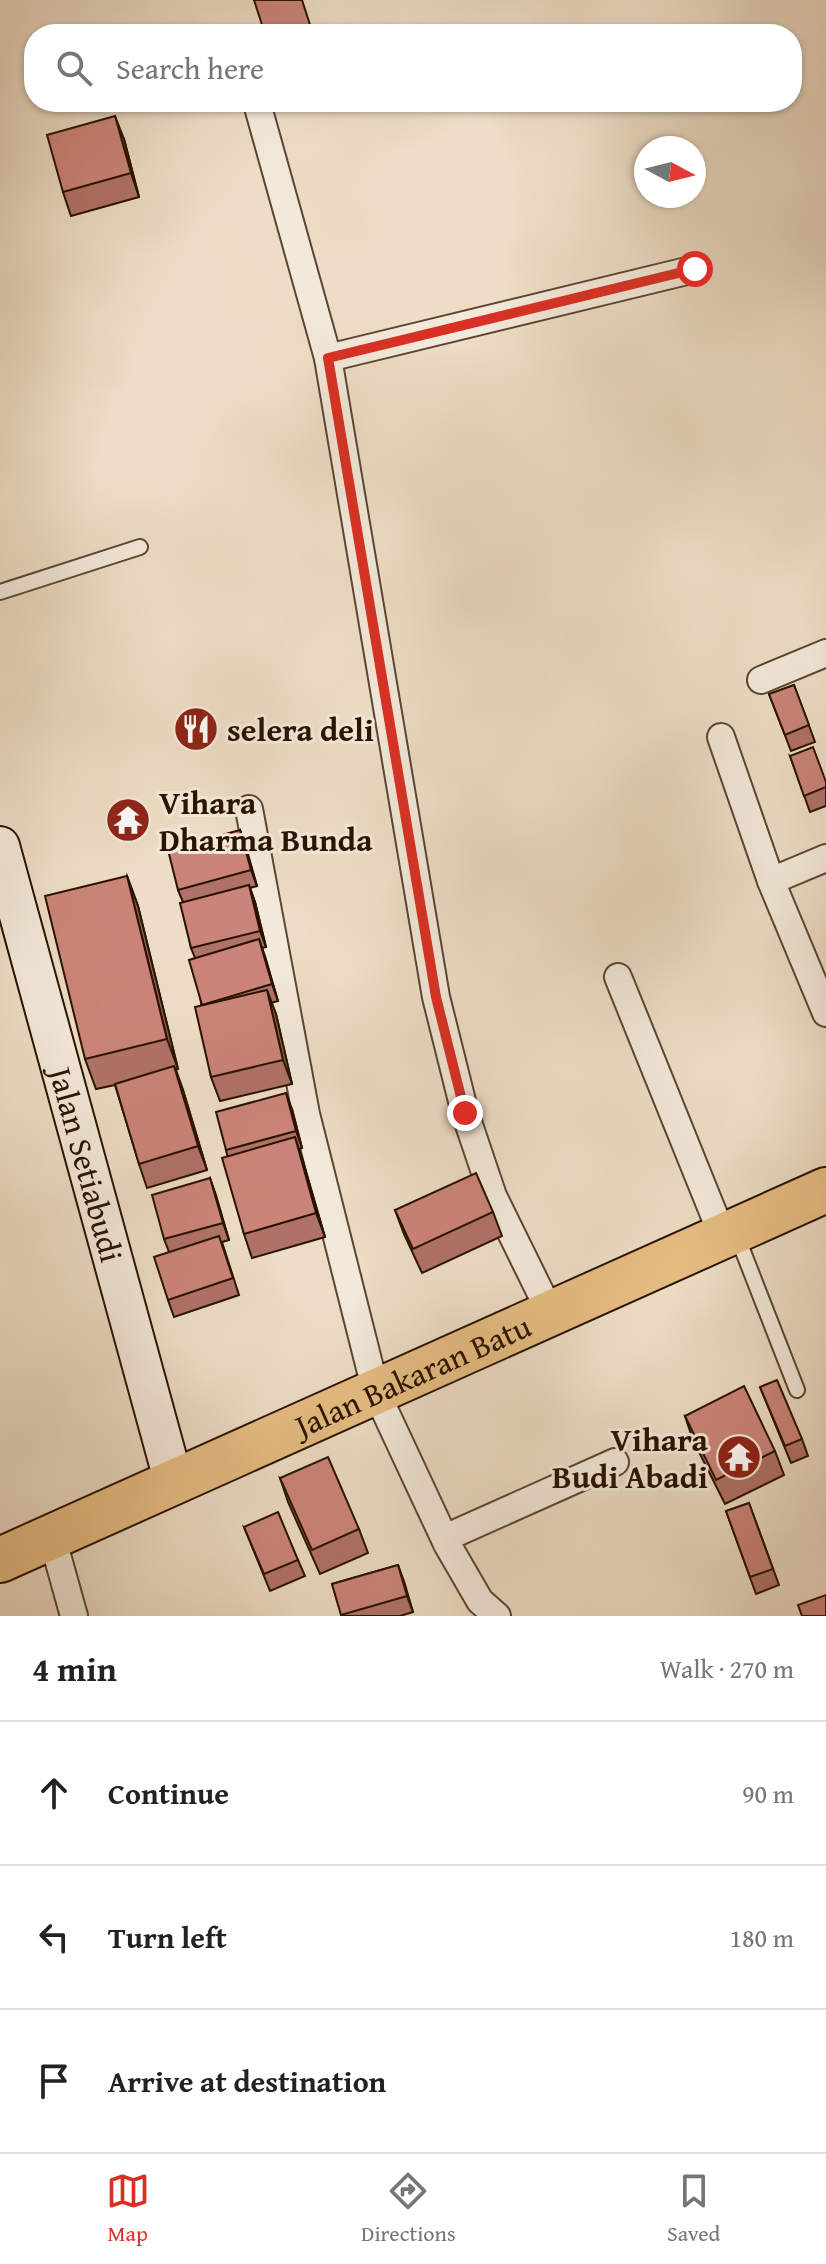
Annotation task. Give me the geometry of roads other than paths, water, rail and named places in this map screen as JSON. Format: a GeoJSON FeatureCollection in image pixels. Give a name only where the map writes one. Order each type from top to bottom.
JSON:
{"type":"FeatureCollection","features":[{"type":"Feature","properties":{"kind":"highway","name":"Jalan Bakaran Batu"},"geometry":{"type":"LineString","coordinates":[[0,1560],[826,1190]]}},
{"type":"Feature","properties":{"kind":"street"},"geometry":{"type":"LineString","coordinates":[[259,112],[328,358],[436,997],[465,1113],[493,1196],[551,1314]]}},
{"type":"Feature","properties":{"kind":"street"},"geometry":{"type":"LineString","coordinates":[[328,358],[695,269]]}},
{"type":"Feature","properties":{"kind":"street"},"geometry":{"type":"LineString","coordinates":[[761,680],[826,653]]}},
{"type":"Feature","properties":{"kind":"street"},"geometry":{"type":"LineString","coordinates":[[721,737],[771,881],[826,1013]]}},
{"type":"Feature","properties":{"kind":"street"},"geometry":{"type":"LineString","coordinates":[[249,809],[306,1114],[376,1392],[445,1538],[480,1601],[497,1616]]}},
{"type":"Feature","properties":{"kind":"street","name":"Jalan Setiabudi"},"geometry":{"type":"LineString","coordinates":[[0,848],[174,1483]]}},
{"type":"Feature","properties":{"kind":"street"},"geometry":{"type":"LineString","coordinates":[[771,881],[826,858]]}},
{"type":"Feature","properties":{"kind":"street"},"geometry":{"type":"LineString","coordinates":[[618,977],[730,1235]]}},
{"type":"Feature","properties":{"kind":"street"},"geometry":{"type":"LineString","coordinates":[[445,1538],[615,1462]]}},
{"type":"Feature","properties":{"kind":"street"},"geometry":{"type":"LineString","coordinates":[[52,1537],[74,1616]]}},
{"type":"Feature","properties":{"kind":"lane"},"geometry":{"type":"LineString","coordinates":[[0,592],[140,547]]}},
{"type":"Feature","properties":{"kind":"lane"},"geometry":{"type":"LineString","coordinates":[[730,1235],[797,1390]]}},
{"type":"Feature","properties":{"kind":"place","name":"selera deli"},"geometry":{"type":"Point","coordinates":[196,729]}},
{"type":"Feature","properties":{"kind":"place","name":"Vihara Dharma Bunda"},"geometry":{"type":"Point","coordinates":[128,820]}},
{"type":"Feature","properties":{"kind":"place","name":"Vihara Budi Abadi"},"geometry":{"type":"Point","coordinates":[739,1457]}}]}
